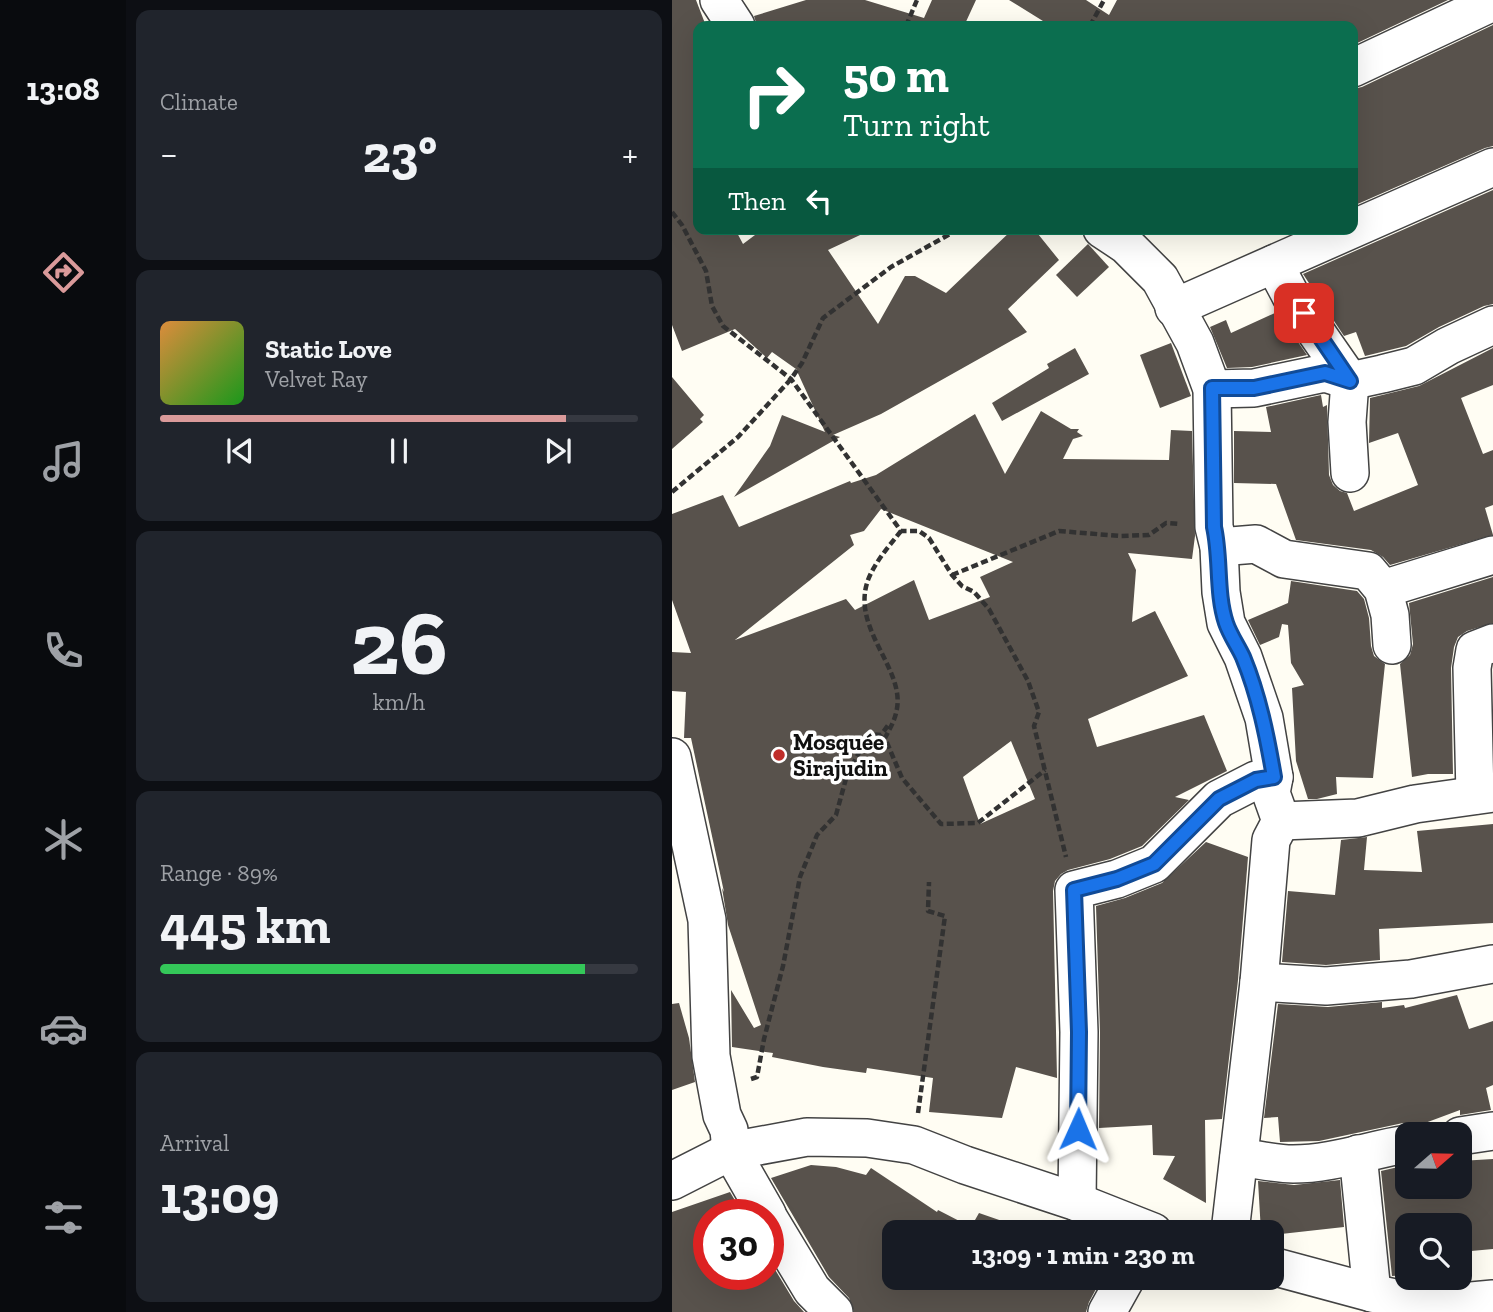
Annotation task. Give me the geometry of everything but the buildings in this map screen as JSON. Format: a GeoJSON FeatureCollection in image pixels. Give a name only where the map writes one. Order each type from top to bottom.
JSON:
{"type":"FeatureCollection","features":[{"type":"Feature","properties":{"kind":"street"},"geometry":{"type":"LineString","coordinates":[[719,0],[733,21]]}},
{"type":"Feature","properties":{"kind":"street"},"geometry":{"type":"LineString","coordinates":[[1358,66],[1493,2]]}},
{"type":"Feature","properties":{"kind":"street"},"geometry":{"type":"LineString","coordinates":[[1358,227],[1493,167]]}},
{"type":"Feature","properties":{"kind":"street"},"geometry":{"type":"LineString","coordinates":[[1111,235],[1126,245],[1160,278],[1195,343],[1212,388],[1221,592],[1226,623],[1243,657],[1264,718],[1274,777],[1271,793],[1281,821],[1271,840],[1259,982],[1231,1220]]}},
{"type":"Feature","properties":{"kind":"street"},"geometry":{"type":"LineString","coordinates":[[1174,308],[1339,235]]}},
{"type":"Feature","properties":{"kind":"street"},"geometry":{"type":"LineString","coordinates":[[1274,264],[1291,296],[1350,381],[1347,422],[1350,473]]}},
{"type":"Feature","properties":{"kind":"street"},"geometry":{"type":"LineString","coordinates":[[1212,388],[1254,388],[1325,373],[1350,381],[1414,366],[1448,346],[1493,326]]}},
{"type":"Feature","properties":{"kind":"street"},"geometry":{"type":"LineString","coordinates":[[1217,537],[1256,544],[1284,559],[1368,571],[1383,589],[1390,615],[1392,645]]}},
{"type":"Feature","properties":{"kind":"street"},"geometry":{"type":"LineString","coordinates":[[1383,589],[1493,555]]}},
{"type":"Feature","properties":{"kind":"street"},"geometry":{"type":"LineString","coordinates":[[1281,821],[1358,818],[1415,804],[1484,794],[1472,668],[1475,650],[1493,643]]}},
{"type":"Feature","properties":{"kind":"street"},"geometry":{"type":"LineString","coordinates":[[672,757],[707,920],[711,1056],[717,1090],[722,1115],[729,1130],[731,1151],[758,1199]]}},
{"type":"Feature","properties":{"kind":"street"},"geometry":{"type":"LineString","coordinates":[[1077,1202],[1079,1032],[1074,890],[1117,879],[1154,864],[1219,799],[1256,780],[1274,777]]}},
{"type":"Feature","properties":{"kind":"street"},"geometry":{"type":"LineString","coordinates":[[1259,982],[1339,985],[1411,979],[1493,964]]}},
{"type":"Feature","properties":{"kind":"street"},"geometry":{"type":"LineString","coordinates":[[1472,1134],[1493,1130]]}},
{"type":"Feature","properties":{"kind":"street"},"geometry":{"type":"LineString","coordinates":[[672,1181],[731,1151],[807,1137],[867,1138],[914,1145],[1077,1202],[1120,1220]]}},
{"type":"Feature","properties":{"kind":"street"},"geometry":{"type":"LineString","coordinates":[[1239,1157],[1292,1164],[1340,1159],[1395,1146]]}},
{"type":"Feature","properties":{"kind":"street"},"geometry":{"type":"LineString","coordinates":[[1359,1154],[1372,1293]]}},
{"type":"Feature","properties":{"kind":"street"},"geometry":{"type":"LineString","coordinates":[[784,1244],[812,1290],[834,1312]]}},
{"type":"Feature","properties":{"kind":"street"},"geometry":{"type":"LineString","coordinates":[[1284,1269],[1428,1309],[1493,1299]]}},
{"type":"Feature","properties":{"kind":"street"},"geometry":{"type":"LineString","coordinates":[[1107,1312],[1119,1290]]}},
{"type":"Feature","properties":{"kind":"path"},"geometry":{"type":"LineString","coordinates":[[908,21],[917,0]]}},
{"type":"Feature","properties":{"kind":"path"},"geometry":{"type":"LineString","coordinates":[[1093,21],[1104,0]]}},
{"type":"Feature","properties":{"kind":"path"},"geometry":{"type":"LineString","coordinates":[[672,212],[682,225],[706,271],[712,306],[723,326],[791,379],[901,531]]}},
{"type":"Feature","properties":{"kind":"path"},"geometry":{"type":"LineString","coordinates":[[672,492],[738,436],[791,379],[802,363],[823,318],[891,267],[948,235]]}},
{"type":"Feature","properties":{"kind":"path"},"geometry":{"type":"LineString","coordinates":[[952,576],[1059,531],[1120,536],[1149,535],[1166,523],[1217,537]]}},
{"type":"Feature","properties":{"kind":"path"},"geometry":{"type":"LineString","coordinates":[[901,531],[919,531],[929,538],[952,576],[962,586],[974,592],[989,609],[1028,681],[1039,712],[1034,726],[1074,890]]}},
{"type":"Feature","properties":{"kind":"path"},"geometry":{"type":"LineString","coordinates":[[901,531],[883,553],[868,581],[865,604],[873,635],[895,680],[897,712],[886,738],[902,778],[941,824],[978,823],[1045,770]]}},
{"type":"Feature","properties":{"kind":"path"},"geometry":{"type":"LineString","coordinates":[[717,1090],[757,1077],[800,877],[817,835],[836,815],[847,775],[869,734],[881,735],[897,712]]}},
{"type":"Feature","properties":{"kind":"path"},"geometry":{"type":"LineString","coordinates":[[914,1145],[945,916],[928,911],[929,882]]}},
{"type":"Feature","properties":{"kind":"place","name":"Mosquée Sirajudin"},"geometry":{"type":"Point","coordinates":[779,755]}},
{"type":"Feature","properties":{"kind":"route"},"geometry":{"type":"LineString","coordinates":[[1078,1129],[1079,1032],[1074,890],[1117,879],[1154,864],[1219,799],[1256,780],[1274,777],[1264,718],[1243,657],[1226,623],[1221,592],[1219,547],[1214,527],[1212,388],[1254,388],[1325,373],[1350,381],[1304,313]]}}]}
